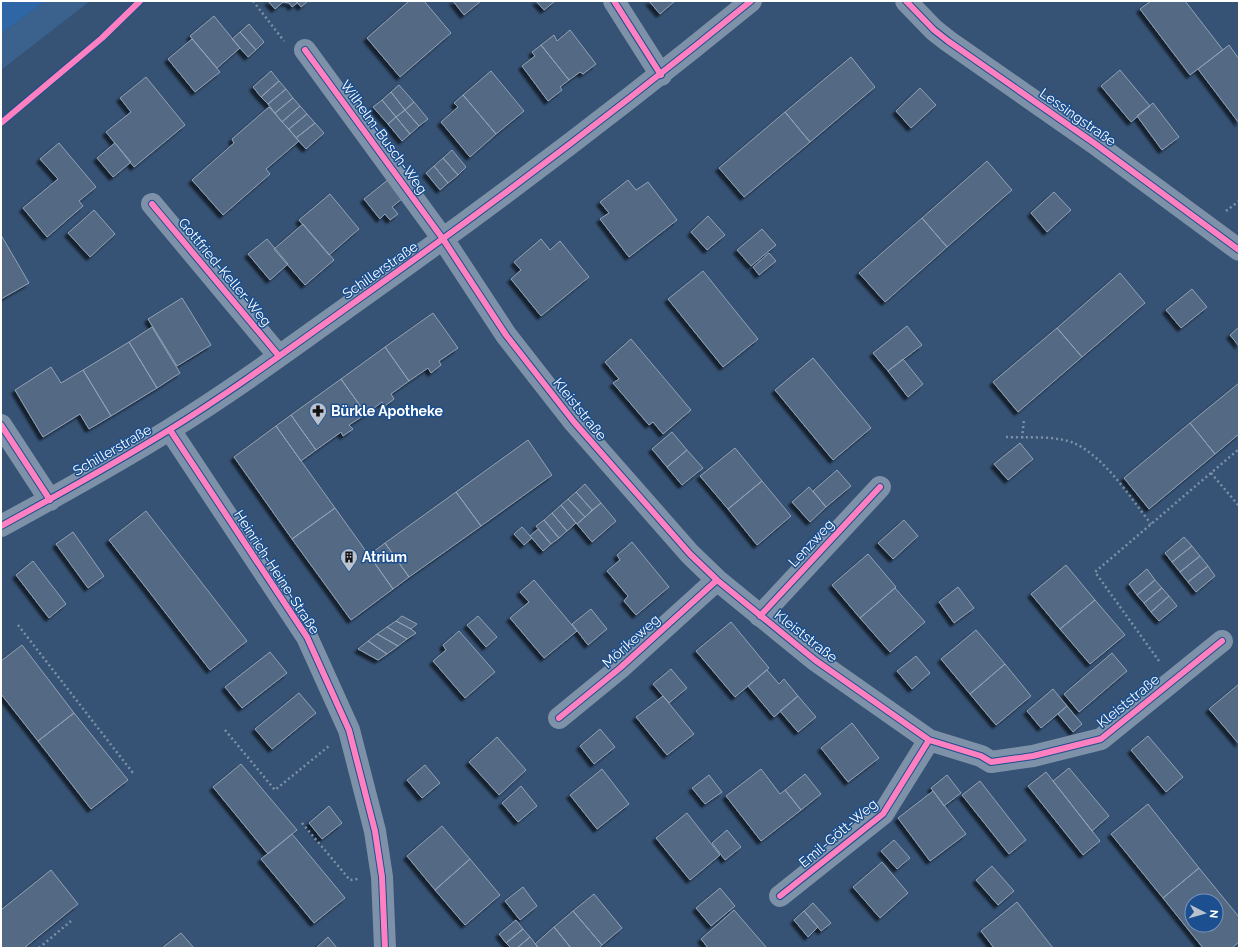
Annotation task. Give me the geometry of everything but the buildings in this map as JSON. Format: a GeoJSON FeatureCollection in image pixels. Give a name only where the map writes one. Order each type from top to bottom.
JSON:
{"type":"FeatureCollection","features":[{"type":"Feature","properties":{"kind":"street"},"geometry":{"type":"LineString","coordinates":[[614,1],[661,75]]}},
{"type":"Feature","properties":{"kind":"street","name":"Schillerstraße"},"geometry":{"type":"LineString","coordinates":[[1,526],[50,500],[170,430],[279,356],[443,239],[661,75],[751,1]]}},
{"type":"Feature","properties":{"kind":"street","name":"Lessingstraße"},"geometry":{"type":"LineString","coordinates":[[906,1],[934,30],[948,41],[1094,143],[1239,250]]}},
{"type":"Feature","properties":{"kind":"street","name":"Wilhelm-Busch-Weg"},"geometry":{"type":"LineString","coordinates":[[305,50],[443,239]]}},
{"type":"Feature","properties":{"kind":"street","name":"Gottfried-Keller-Weg"},"geometry":{"type":"LineString","coordinates":[[152,204],[279,356]]}},
{"type":"Feature","properties":{"kind":"street","name":"Kleiststraße"},"geometry":{"type":"LineString","coordinates":[[443,239],[506,335],[574,422],[690,554],[717,580],[815,660],[929,740],[981,756],[991,762],[1033,756],[1101,739],[1222,641]]}},
{"type":"Feature","properties":{"kind":"street"},"geometry":{"type":"LineString","coordinates":[[1,425],[50,500]]}},
{"type":"Feature","properties":{"kind":"street","name":"Heinrich-Heine-Straße"},"geometry":{"type":"LineString","coordinates":[[170,430],[307,637],[349,730],[375,831],[382,877],[385,948]]}},
{"type":"Feature","properties":{"kind":"street","name":"Lenzweg"},"geometry":{"type":"LineString","coordinates":[[760,616],[880,487]]}},
{"type":"Feature","properties":{"kind":"street","name":"Mörikeweg"},"geometry":{"type":"LineString","coordinates":[[559,718],[620,668],[717,580]]}},
{"type":"Feature","properties":{"kind":"street","name":"Emil-Gött-Weg"},"geometry":{"type":"LineString","coordinates":[[780,896],[884,814],[929,740]]}},
{"type":"Feature","properties":{"kind":"path"},"geometry":{"type":"LineString","coordinates":[[1,123],[102,38],[140,1]]}},
{"type":"Feature","properties":{"kind":"path"},"geometry":{"type":"LineString","coordinates":[[253,1],[288,46],[305,50]]}},
{"type":"Feature","properties":{"kind":"path"},"geometry":{"type":"LineString","coordinates":[[1022,438],[1024,419]]}},
{"type":"Feature","properties":{"kind":"path"},"geometry":{"type":"LineString","coordinates":[[1006,437],[1050,439],[1075,443],[1100,460],[1151,524]]}},
{"type":"Feature","properties":{"kind":"path"},"geometry":{"type":"LineString","coordinates":[[1173,680],[1094,572],[1239,449]]}},
{"type":"Feature","properties":{"kind":"path"},"geometry":{"type":"LineString","coordinates":[[1212,473],[1239,506]]}},
{"type":"Feature","properties":{"kind":"path"},"geometry":{"type":"LineString","coordinates":[[18,625],[133,773]]}},
{"type":"Feature","properties":{"kind":"path"},"geometry":{"type":"LineString","coordinates":[[225,730],[275,790],[349,730]]}},
{"type":"Feature","properties":{"kind":"path"},"geometry":{"type":"LineString","coordinates":[[302,823],[350,880],[382,877]]}},
{"type":"Feature","properties":{"kind":"path"},"geometry":{"type":"LineString","coordinates":[[39,948],[72,921]]}},
{"type":"Feature","properties":{"kind":"shaded area"},"geometry":{"type":"Polygon","coordinates":[[[1,1],[46,1],[1,34],[1,1]]]}},
{"type":"Feature","properties":{"kind":"shaded area"},"geometry":{"type":"Polygon","coordinates":[[[46,1],[90,1],[1,70],[1,34],[46,1]]]}},
{"type":"Feature","properties":{"kind":"cycle path"},"geometry":{"type":"LineString","coordinates":[[1,123],[102,38],[140,1]]}},
{"type":"Feature","properties":{"kind":"cycle path"},"geometry":{"type":"LineString","coordinates":[[614,1],[661,75]]}},
{"type":"Feature","properties":{"kind":"cycle path"},"geometry":{"type":"LineString","coordinates":[[1,526],[148,443],[193,415],[265,366],[508,190],[655,78],[751,1]]}},
{"type":"Feature","properties":{"kind":"cycle path"},"geometry":{"type":"LineString","coordinates":[[906,1],[934,30],[948,41],[1094,143],[1239,250]]}},
{"type":"Feature","properties":{"kind":"cycle path"},"geometry":{"type":"LineString","coordinates":[[305,50],[443,239],[506,335],[574,422],[690,554],[717,580],[815,660],[929,740],[981,756],[991,762],[1033,756],[1101,739],[1222,641]]}},
{"type":"Feature","properties":{"kind":"cycle path"},"geometry":{"type":"LineString","coordinates":[[152,204],[279,356]]}},
{"type":"Feature","properties":{"kind":"cycle path"},"geometry":{"type":"LineString","coordinates":[[1,425],[50,500]]}},
{"type":"Feature","properties":{"kind":"cycle path"},"geometry":{"type":"LineString","coordinates":[[170,430],[307,637],[349,730],[375,831],[382,877],[385,948]]}},
{"type":"Feature","properties":{"kind":"cycle path"},"geometry":{"type":"LineString","coordinates":[[760,616],[880,487]]}},
{"type":"Feature","properties":{"kind":"cycle path"},"geometry":{"type":"LineString","coordinates":[[559,718],[620,668],[717,580]]}},
{"type":"Feature","properties":{"kind":"cycle path"},"geometry":{"type":"LineString","coordinates":[[780,896],[883,814],[929,740]]}},
{"type":"Feature","properties":{"kind":"place","name":"Bürkle Apotheke"},"geometry":{"type":"Point","coordinates":[318,426]}},
{"type":"Feature","properties":{"kind":"place","name":"Atrium"},"geometry":{"type":"Point","coordinates":[349,572]}}]}
